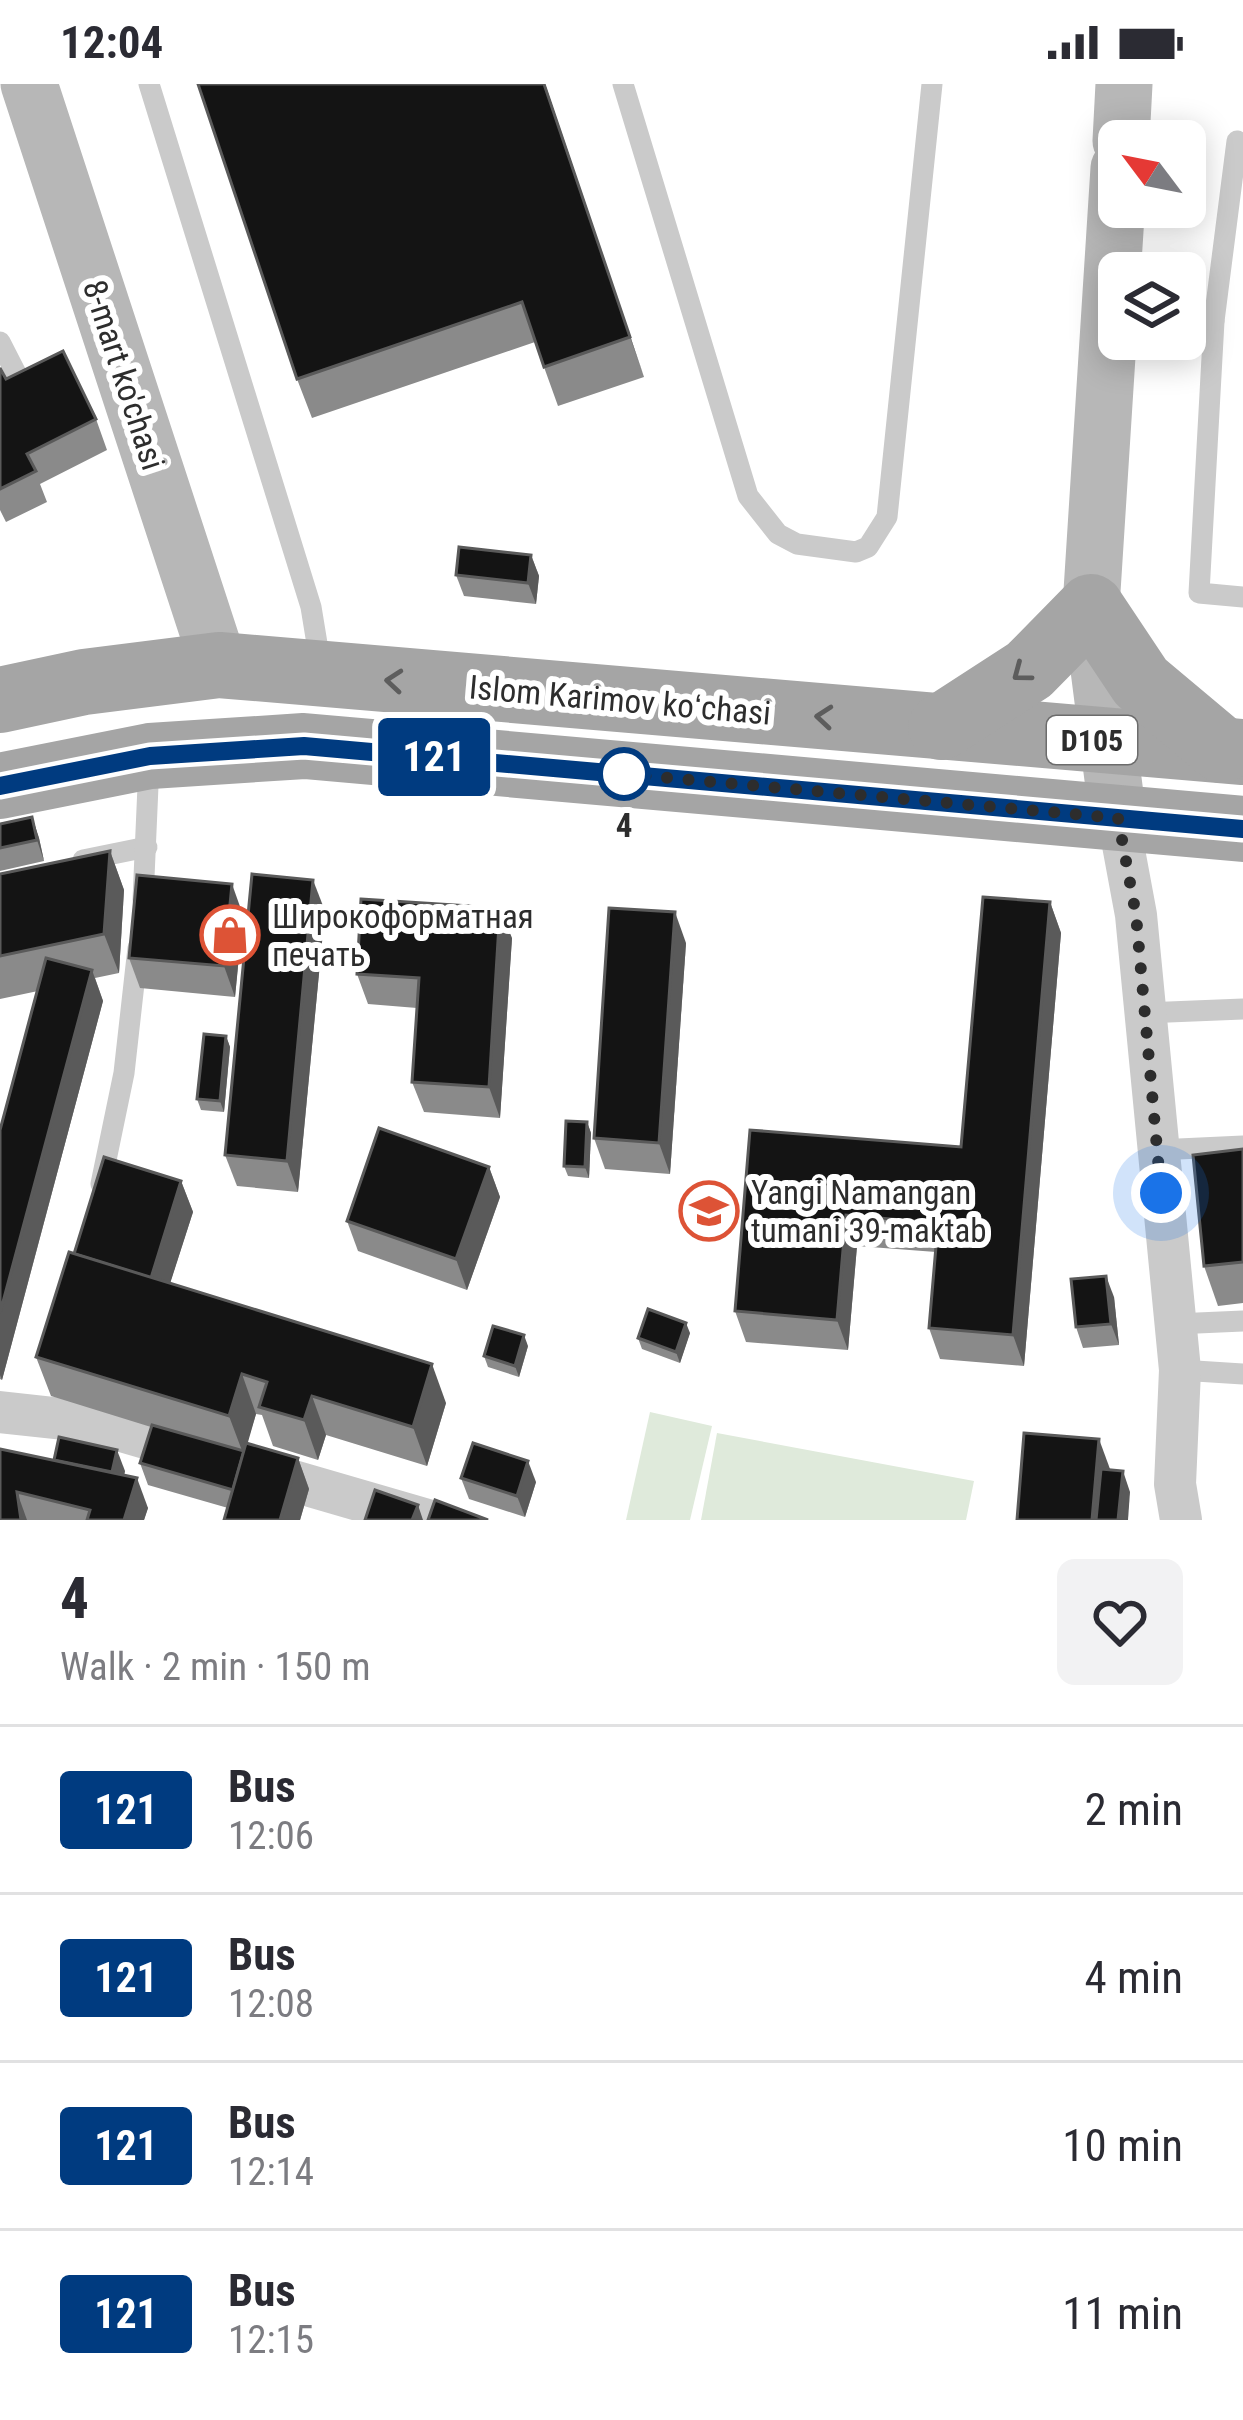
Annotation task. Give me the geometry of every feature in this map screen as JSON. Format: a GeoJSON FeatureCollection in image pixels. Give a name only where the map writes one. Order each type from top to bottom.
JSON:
{"type":"FeatureCollection","features":[{"type":"Feature","properties":{"kind":"main road","name":"8-mart ko'chasi"},"geometry":{"type":"LineString","coordinates":[[28,84],[218,665]]}},
{"type":"Feature","properties":{"kind":"main road"},"geometry":{"type":"LineString","coordinates":[[1122,120],[1124,84]]}},
{"type":"Feature","properties":{"kind":"main road"},"geometry":{"type":"LineString","coordinates":[[1111,360],[1091,607],[1118,818]]}},
{"type":"Feature","properties":{"kind":"main road"},"geometry":{"type":"LineString","coordinates":[[941,728],[1029,670],[1091,607]]}},
{"type":"Feature","properties":{"kind":"main road"},"geometry":{"type":"LineString","coordinates":[[1091,607],[1141,682],[1233,751]]}},
{"type":"Feature","properties":{"kind":"main road","name":"Islom Karimov koʻchasi"},"geometry":{"type":"LineString","coordinates":[[0,700],[84,682],[218,665],[1233,751]]}},
{"type":"Feature","properties":{"kind":"main road","name":"D105"},"geometry":{"type":"LineString","coordinates":[[0,786],[304,746],[1243,829]]}},
{"type":"Feature","properties":{"kind":"street"},"geometry":{"type":"LineString","coordinates":[[1118,818],[1136,915],[1180,1370],[1175,1484],[1180,1520]]}},
{"type":"Feature","properties":{"kind":"street"},"geometry":{"type":"LineString","coordinates":[[27,1410],[91,1422],[427,1520]]}},
{"type":"Feature","properties":{"kind":"lane"},"geometry":{"type":"LineString","coordinates":[[149,84],[311,607],[322,674]]}},
{"type":"Feature","properties":{"kind":"lane"},"geometry":{"type":"LineString","coordinates":[[623,84],[748,496],[778,534],[797,544],[856,552],[868,547],[887,518],[932,84]]}},
{"type":"Feature","properties":{"kind":"lane"},"geometry":{"type":"LineString","coordinates":[[1237,141],[1214,321],[1199,593],[1243,597]]}},
{"type":"Feature","properties":{"kind":"lane"},"geometry":{"type":"LineString","coordinates":[[1206,321],[1214,321]]}},
{"type":"Feature","properties":{"kind":"lane"},"geometry":{"type":"LineString","coordinates":[[0,342],[23,387]]}},
{"type":"Feature","properties":{"kind":"lane"},"geometry":{"type":"LineString","coordinates":[[95,1211],[124,1073],[147,848],[124,770]]}},
{"type":"Feature","properties":{"kind":"lane"},"geometry":{"type":"LineString","coordinates":[[63,865],[147,848]]}},
{"type":"Feature","properties":{"kind":"lane"},"geometry":{"type":"LineString","coordinates":[[1144,1012],[1243,1009]]}},
{"type":"Feature","properties":{"kind":"lane"},"geometry":{"type":"LineString","coordinates":[[1157,1150],[1243,1146]]}},
{"type":"Feature","properties":{"kind":"lane"},"geometry":{"type":"LineString","coordinates":[[1175,1324],[1243,1321]]}},
{"type":"Feature","properties":{"kind":"lane"},"geometry":{"type":"LineString","coordinates":[[1180,1370],[1243,1374]]}},
{"type":"Feature","properties":{"kind":"green space"},"geometry":{"type":"Polygon","coordinates":[[[650,1412],[712,1426],[690,1520],[626,1520],[650,1412]]]}},
{"type":"Feature","properties":{"kind":"green space"},"geometry":{"type":"Polygon","coordinates":[[[717,1433],[974,1481],[966,1520],[701,1520],[717,1433]]]}},
{"type":"Feature","properties":{"kind":"building"},"geometry":{"type":"Polygon","coordinates":[[[198,84],[544,84],[630,337],[544,367],[522,302],[297,379],[198,84]]]}},
{"type":"Feature","properties":{"kind":"building"},"geometry":{"type":"Polygon","coordinates":[[[63,351],[96,419],[27,454],[36,471],[0,489],[0,368],[6,379],[63,351]]]}},
{"type":"Feature","properties":{"kind":"building"},"geometry":{"type":"Polygon","coordinates":[[[459,547],[531,555],[528,583],[456,575],[459,547]]]}},
{"type":"Feature","properties":{"kind":"building"},"geometry":{"type":"Polygon","coordinates":[[[32,817],[37,840],[0,848],[0,824],[32,817]]]}},
{"type":"Feature","properties":{"kind":"building"},"geometry":{"type":"Polygon","coordinates":[[[110,851],[104,934],[0,956],[0,874],[110,851]]]}},
{"type":"Feature","properties":{"kind":"building"},"geometry":{"type":"Polygon","coordinates":[[[252,874],[313,880],[287,1161],[225,1155],[252,874]]]}},
{"type":"Feature","properties":{"kind":"building"},"geometry":{"type":"Polygon","coordinates":[[[137,875],[232,884],[224,966],[129,958],[137,875]]]}},
{"type":"Feature","properties":{"kind":"building"},"geometry":{"type":"Polygon","coordinates":[[[983,897],[1050,902],[1013,1335],[929,1328],[938,1223],[846,1215],[837,1320],[735,1311],[750,1130],[961,1147],[983,897]]]}},
{"type":"Feature","properties":{"kind":"building"},"geometry":{"type":"Polygon","coordinates":[[[361,899],[500,908],[489,1087],[412,1082],[419,978],[357,974],[361,899]]]}},
{"type":"Feature","properties":{"kind":"building"},"geometry":{"type":"Polygon","coordinates":[[[609,908],[675,912],[659,1143],[594,1138],[609,908]]]}},
{"type":"Feature","properties":{"kind":"building"},"geometry":{"type":"Polygon","coordinates":[[[46,958],[92,970],[0,1313],[0,1130],[46,958]]]}},
{"type":"Feature","properties":{"kind":"building"},"geometry":{"type":"Polygon","coordinates":[[[204,1034],[226,1036],[220,1101],[197,1099],[204,1034]]]}},
{"type":"Feature","properties":{"kind":"building"},"geometry":{"type":"Polygon","coordinates":[[[566,1121],[587,1122],[585,1167],[564,1166],[566,1121]]]}},
{"type":"Feature","properties":{"kind":"building"},"geometry":{"type":"Polygon","coordinates":[[[379,1128],[489,1167],[456,1259],[347,1221],[379,1128]]]}},
{"type":"Feature","properties":{"kind":"building"},"geometry":{"type":"Polygon","coordinates":[[[1243,1149],[1243,1262],[1204,1266],[1193,1155],[1243,1149]]]}},
{"type":"Feature","properties":{"kind":"building"},"geometry":{"type":"Polygon","coordinates":[[[104,1157],[181,1181],[151,1278],[74,1254],[104,1157]]]}},
{"type":"Feature","properties":{"kind":"building"},"geometry":{"type":"Polygon","coordinates":[[[69,1252],[432,1364],[413,1427],[312,1396],[304,1420],[259,1407],[267,1382],[242,1374],[229,1416],[36,1357],[69,1252]]]}},
{"type":"Feature","properties":{"kind":"building"},"geometry":{"type":"Polygon","coordinates":[[[1106,1276],[1111,1324],[1076,1327],[1071,1279],[1106,1276]]]}},
{"type":"Feature","properties":{"kind":"building"},"geometry":{"type":"Polygon","coordinates":[[[648,1309],[686,1323],[676,1352],[638,1338],[648,1309]]]}},
{"type":"Feature","properties":{"kind":"building"},"geometry":{"type":"Polygon","coordinates":[[[493,1326],[524,1335],[515,1366],[484,1356],[493,1326]]]}},
{"type":"Feature","properties":{"kind":"building"},"geometry":{"type":"Polygon","coordinates":[[[152,1425],[244,1451],[233,1490],[140,1463],[152,1425]]]}},
{"type":"Feature","properties":{"kind":"building"},"geometry":{"type":"Polygon","coordinates":[[[1024,1433],[1099,1439],[1092,1520],[1017,1520],[1024,1433]]]}},
{"type":"Feature","properties":{"kind":"building"},"geometry":{"type":"Polygon","coordinates":[[[59,1437],[117,1450],[112,1472],[54,1460],[59,1437]]]}},
{"type":"Feature","properties":{"kind":"building"},"geometry":{"type":"Polygon","coordinates":[[[246,1443],[298,1458],[280,1520],[224,1520],[246,1443]]]}},
{"type":"Feature","properties":{"kind":"building"},"geometry":{"type":"Polygon","coordinates":[[[473,1443],[528,1461],[517,1496],[461,1478],[473,1443]]]}},
{"type":"Feature","properties":{"kind":"building"},"geometry":{"type":"Polygon","coordinates":[[[0,1449],[137,1478],[124,1520],[87,1520],[90,1510],[17,1492],[21,1520],[0,1520],[0,1449]]]}},
{"type":"Feature","properties":{"kind":"building"},"geometry":{"type":"Polygon","coordinates":[[[1101,1469],[1123,1471],[1118,1520],[1096,1520],[1101,1469]]]}},
{"type":"Feature","properties":{"kind":"building"},"geometry":{"type":"Polygon","coordinates":[[[375,1490],[418,1505],[412,1520],[365,1520],[375,1490]]]}},
{"type":"Feature","properties":{"kind":"building"},"geometry":{"type":"Polygon","coordinates":[[[435,1500],[488,1520],[428,1520],[435,1500]]]}},
{"type":"Feature","properties":{"kind":"bus line","name":"121"},"geometry":{"type":"LineString","coordinates":[[0,786],[150,756],[304,746],[1243,829]]}},
{"type":"Feature","properties":{"kind":"place","name":"4"},"geometry":{"type":"Point","coordinates":[624,774]}},
{"type":"Feature","properties":{"kind":"place","name":"Широкоформатная печать"},"geometry":{"type":"Point","coordinates":[230,935]}},
{"type":"Feature","properties":{"kind":"place","name":"Yangi Namangan tumani 39-maktab"},"geometry":{"type":"Point","coordinates":[709,1211]}},
{"type":"Feature","properties":{"kind":"route"},"geometry":{"type":"LineString","coordinates":[[624,774],[1118,818],[1136,915],[1161,1193]]}}]}
